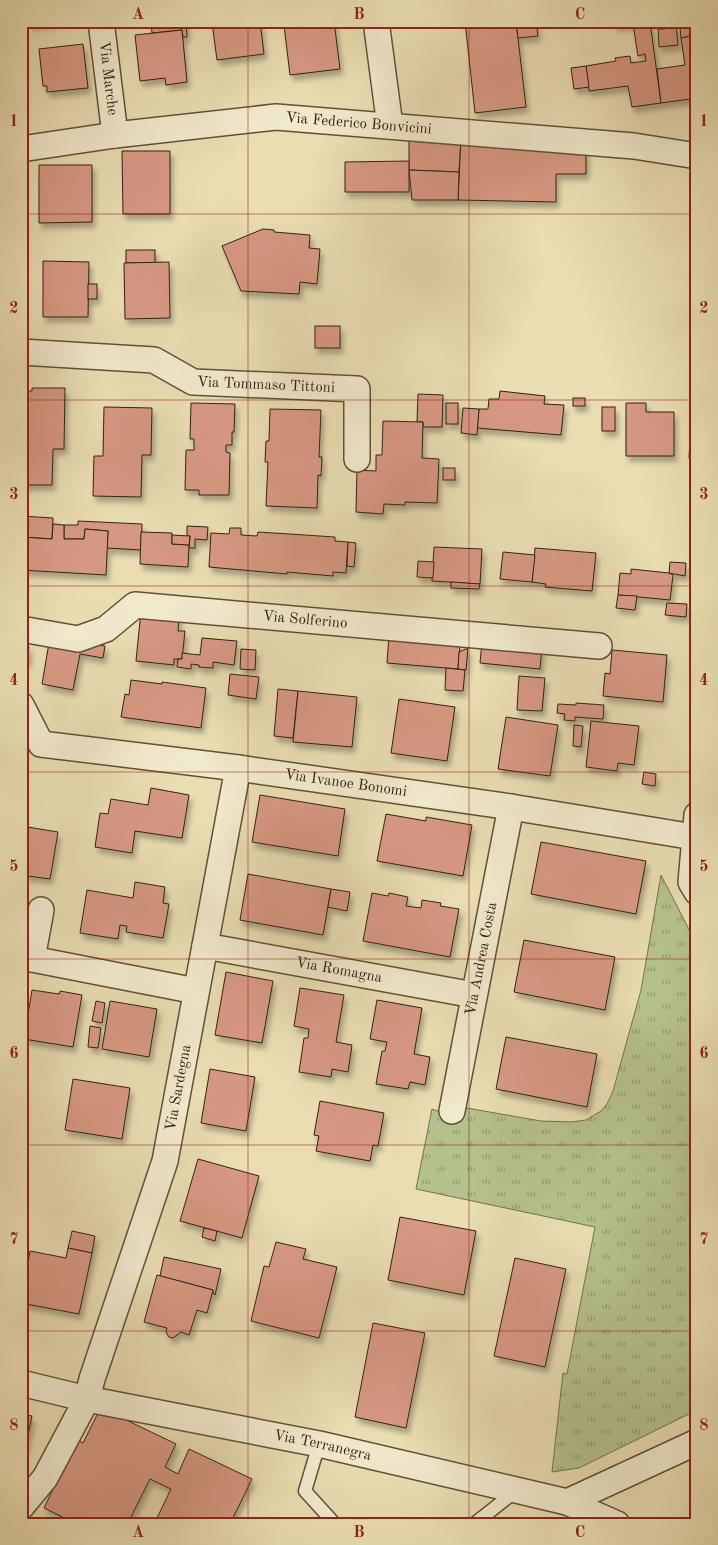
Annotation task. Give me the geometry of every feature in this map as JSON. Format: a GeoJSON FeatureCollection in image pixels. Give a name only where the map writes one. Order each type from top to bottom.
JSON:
{"type":"FeatureCollection","features":[{"type":"Feature","properties":{"kind":"street","name":"Via Marche"},"geometry":{"type":"LineString","coordinates":[[101,21],[115,135]]}},
{"type":"Feature","properties":{"kind":"street"},"geometry":{"type":"LineString","coordinates":[[376,21],[390,126]]}},
{"type":"Feature","properties":{"kind":"street","name":"Via Federico Bonvicini"},"geometry":{"type":"LineString","coordinates":[[21,149],[115,135],[276,117],[634,146],[697,156]]}},
{"type":"Feature","properties":{"kind":"street","name":"Via Tommaso Tittoni"},"geometry":{"type":"LineString","coordinates":[[21,352],[154,360],[193,382],[357,390],[357,459]]}},
{"type":"Feature","properties":{"kind":"street","name":"Via Solferino"},"geometry":{"type":"LineString","coordinates":[[21,629],[78,639],[106,629],[135,605],[599,646]]}},
{"type":"Feature","properties":{"kind":"street","name":"Via Ivanoe Bonomi"},"geometry":{"type":"LineString","coordinates":[[21,705],[41,744],[238,768],[511,807],[696,826]]}},
{"type":"Feature","properties":{"kind":"street","name":"Via Sardegna"},"geometry":{"type":"LineString","coordinates":[[21,1507],[45,1478],[87,1399],[92,1378],[165,1161],[238,768]]}},
{"type":"Feature","properties":{"kind":"street","name":"Via Andrea Costa"},"geometry":{"type":"LineString","coordinates":[[452,1111],[511,807]]}},
{"type":"Feature","properties":{"kind":"street"},"geometry":{"type":"LineString","coordinates":[[696,826],[691,882],[697,892]]}},
{"type":"Feature","properties":{"kind":"street"},"geometry":{"type":"LineString","coordinates":[[41,910],[32,958],[196,991]]}},
{"type":"Feature","properties":{"kind":"street","name":"Via Romagna"},"geometry":{"type":"LineString","coordinates":[[205,946],[474,995]]}},
{"type":"Feature","properties":{"kind":"street","name":"Via Terranegra"},"geometry":{"type":"LineString","coordinates":[[21,1383],[87,1399],[319,1444],[567,1502],[617,1524]]}},
{"type":"Feature","properties":{"kind":"street"},"geometry":{"type":"LineString","coordinates":[[567,1502],[697,1442]]}},
{"type":"Feature","properties":{"kind":"lane"},"geometry":{"type":"LineString","coordinates":[[319,1444],[305,1491],[335,1524]]}},
{"type":"Feature","properties":{"kind":"lane"},"geometry":{"type":"LineString","coordinates":[[474,1524],[516,1490]]}},
{"type":"Feature","properties":{"kind":"green space"},"geometry":{"type":"Polygon","coordinates":[[[661,875],[697,945],[697,1410],[579,1468],[552,1472],[563,1373],[567,1374],[595,1227],[416,1189],[432,1109],[446,1114],[461,1107],[541,1121],[571,1122],[586,1120],[601,1111],[607,1104],[613,1091],[641,990],[661,875]]]}},
{"type":"Feature","properties":{"kind":"building"},"geometry":{"type":"Polygon","coordinates":[[[30,21],[65,21],[30,25],[30,21]]]}},
{"type":"Feature","properties":{"kind":"building"},"geometry":{"type":"Polygon","coordinates":[[[151,21],[186,21],[187,37],[183,37],[182,30],[152,33],[151,21]]]}},
{"type":"Feature","properties":{"kind":"building"},"geometry":{"type":"Polygon","coordinates":[[[260,21],[264,54],[217,60],[212,22],[260,21]]]}},
{"type":"Feature","properties":{"kind":"building"},"geometry":{"type":"Polygon","coordinates":[[[312,21],[334,21],[340,69],[290,75],[284,25],[312,21]]]}},
{"type":"Feature","properties":{"kind":"building"},"geometry":{"type":"Polygon","coordinates":[[[465,21],[516,21],[526,107],[475,113],[465,21]]]}},
{"type":"Feature","properties":{"kind":"building"},"geometry":{"type":"Polygon","coordinates":[[[516,21],[536,21],[538,36],[518,38],[516,21]]]}},
{"type":"Feature","properties":{"kind":"building"},"geometry":{"type":"Polygon","coordinates":[[[614,21],[650,21],[650,22],[615,26],[614,21]]]}},
{"type":"Feature","properties":{"kind":"building"},"geometry":{"type":"Polygon","coordinates":[[[650,22],[661,103],[632,107],[628,86],[589,91],[586,66],[616,61],[615,58],[630,56],[631,63],[646,61],[645,54],[638,56],[633,24],[650,22]]]}},
{"type":"Feature","properties":{"kind":"building"},"geometry":{"type":"Polygon","coordinates":[[[676,24],[678,45],[659,47],[658,29],[665,29],[664,25],[676,24]]]}},
{"type":"Feature","properties":{"kind":"building"},"geometry":{"type":"Polygon","coordinates":[[[697,26],[697,35],[681,38],[680,28],[697,26]]]}},
{"type":"Feature","properties":{"kind":"building"},"geometry":{"type":"Polygon","coordinates":[[[182,30],[187,82],[166,85],[165,78],[140,81],[135,35],[182,30]]]}},
{"type":"Feature","properties":{"kind":"building"},"geometry":{"type":"Polygon","coordinates":[[[697,35],[697,98],[661,103],[657,69],[685,65],[681,38],[697,35]]]}},
{"type":"Feature","properties":{"kind":"building"},"geometry":{"type":"Polygon","coordinates":[[[83,44],[88,88],[47,92],[47,86],[43,86],[39,49],[83,44]]]}},
{"type":"Feature","properties":{"kind":"building"},"geometry":{"type":"Polygon","coordinates":[[[586,66],[589,87],[574,89],[571,68],[586,66]]]}},
{"type":"Feature","properties":{"kind":"building"},"geometry":{"type":"Polygon","coordinates":[[[409,134],[461,139],[459,172],[409,170],[409,134]]]}},
{"type":"Feature","properties":{"kind":"building"},"geometry":{"type":"Polygon","coordinates":[[[461,139],[586,150],[586,174],[556,174],[556,202],[458,200],[461,139]]]}},
{"type":"Feature","properties":{"kind":"building"},"geometry":{"type":"Polygon","coordinates":[[[122,151],[170,151],[170,214],[123,214],[122,151]]]}},
{"type":"Feature","properties":{"kind":"building"},"geometry":{"type":"Polygon","coordinates":[[[409,161],[409,192],[345,192],[345,162],[409,161]]]}},
{"type":"Feature","properties":{"kind":"building"},"geometry":{"type":"Polygon","coordinates":[[[39,165],[92,165],[92,222],[39,223],[39,165]]]}},
{"type":"Feature","properties":{"kind":"building"},"geometry":{"type":"Polygon","coordinates":[[[409,170],[459,172],[458,200],[412,200],[409,170]]]}},
{"type":"Feature","properties":{"kind":"building"},"geometry":{"type":"Polygon","coordinates":[[[263,229],[274,230],[274,232],[310,235],[309,248],[320,249],[317,284],[300,282],[299,294],[241,291],[222,246],[263,229]]]}},
{"type":"Feature","properties":{"kind":"building"},"geometry":{"type":"Polygon","coordinates":[[[126,250],[155,250],[155,263],[126,263],[126,250]]]}},
{"type":"Feature","properties":{"kind":"building"},"geometry":{"type":"Polygon","coordinates":[[[43,261],[89,262],[88,317],[43,317],[43,261]]]}},
{"type":"Feature","properties":{"kind":"building"},"geometry":{"type":"Polygon","coordinates":[[[169,262],[170,318],[125,319],[124,263],[169,262]]]}},
{"type":"Feature","properties":{"kind":"building"},"geometry":{"type":"Polygon","coordinates":[[[88,284],[97,284],[97,299],[88,299],[88,284]]]}},
{"type":"Feature","properties":{"kind":"building"},"geometry":{"type":"Polygon","coordinates":[[[315,326],[340,326],[340,348],[315,348],[315,326]]]}},
{"type":"Feature","properties":{"kind":"building"},"geometry":{"type":"Polygon","coordinates":[[[32,388],[65,388],[64,449],[53,449],[52,485],[21,485],[21,391],[32,391],[32,388]]]}},
{"type":"Feature","properties":{"kind":"building"},"geometry":{"type":"Polygon","coordinates":[[[500,391],[545,396],[544,404],[564,405],[561,435],[477,428],[479,409],[488,409],[489,399],[499,399],[500,391]]]}},
{"type":"Feature","properties":{"kind":"building"},"geometry":{"type":"Polygon","coordinates":[[[692,393],[697,393],[697,439],[690,439],[692,393]]]}},
{"type":"Feature","properties":{"kind":"building"},"geometry":{"type":"Polygon","coordinates":[[[418,394],[443,395],[442,427],[423,427],[423,422],[417,422],[418,394]]]}},
{"type":"Feature","properties":{"kind":"building"},"geometry":{"type":"Polygon","coordinates":[[[573,398],[585,398],[585,406],[573,406],[573,398]]]}},
{"type":"Feature","properties":{"kind":"building"},"geometry":{"type":"Polygon","coordinates":[[[191,403],[235,404],[232,445],[226,445],[226,452],[230,453],[229,495],[199,495],[199,490],[185,490],[186,450],[194,450],[194,439],[190,439],[191,403]]]}},
{"type":"Feature","properties":{"kind":"building"},"geometry":{"type":"Polygon","coordinates":[[[446,403],[458,403],[458,424],[446,424],[446,403]]]}},
{"type":"Feature","properties":{"kind":"building"},"geometry":{"type":"Polygon","coordinates":[[[626,403],[646,403],[646,412],[674,412],[674,456],[626,456],[626,403]]]}},
{"type":"Feature","properties":{"kind":"building"},"geometry":{"type":"Polygon","coordinates":[[[104,407],[152,408],[151,455],[142,455],[141,497],[93,496],[94,456],[103,456],[104,407]]]}},
{"type":"Feature","properties":{"kind":"building"},"geometry":{"type":"Polygon","coordinates":[[[602,407],[615,407],[615,431],[602,431],[602,407]]]}},
{"type":"Feature","properties":{"kind":"building"},"geometry":{"type":"Polygon","coordinates":[[[463,408],[479,409],[477,435],[461,433],[463,408]]]}},
{"type":"Feature","properties":{"kind":"building"},"geometry":{"type":"Polygon","coordinates":[[[270,409],[321,410],[319,457],[322,457],[321,476],[318,475],[317,508],[266,506],[268,462],[265,462],[266,441],[269,441],[270,409]]]}},
{"type":"Feature","properties":{"kind":"building"},"geometry":{"type":"Polygon","coordinates":[[[383,421],[423,422],[422,458],[439,459],[437,503],[405,502],[405,505],[384,504],[383,514],[356,512],[357,470],[376,471],[376,455],[382,455],[383,421]]]}},
{"type":"Feature","properties":{"kind":"building"},"geometry":{"type":"Polygon","coordinates":[[[690,439],[697,439],[697,458],[689,458],[690,439]]]}},
{"type":"Feature","properties":{"kind":"building"},"geometry":{"type":"Polygon","coordinates":[[[443,468],[455,468],[455,480],[443,480],[443,468]]]}},
{"type":"Feature","properties":{"kind":"building"},"geometry":{"type":"Polygon","coordinates":[[[21,516],[53,518],[52,539],[21,537],[21,516]]]}},
{"type":"Feature","properties":{"kind":"building"},"geometry":{"type":"Polygon","coordinates":[[[78,521],[142,524],[141,550],[107,548],[108,531],[85,529],[84,539],[64,539],[64,525],[78,525],[78,521]]]}},
{"type":"Feature","properties":{"kind":"building"},"geometry":{"type":"Polygon","coordinates":[[[53,524],[64,525],[64,539],[84,539],[85,529],[108,531],[106,575],[21,570],[21,537],[52,539],[53,524]]]}},
{"type":"Feature","properties":{"kind":"building"},"geometry":{"type":"Polygon","coordinates":[[[187,526],[208,527],[207,540],[195,539],[195,548],[189,548],[190,536],[187,536],[187,526]]]}},
{"type":"Feature","properties":{"kind":"building"},"geometry":{"type":"Polygon","coordinates":[[[230,528],[241,528],[241,535],[257,536],[258,532],[335,537],[335,541],[348,542],[346,573],[333,572],[333,576],[287,572],[287,574],[209,567],[211,533],[229,534],[230,528]]]}},
{"type":"Feature","properties":{"kind":"building"},"geometry":{"type":"Polygon","coordinates":[[[141,532],[172,533],[172,544],[189,545],[188,567],[140,564],[141,532]]]}},
{"type":"Feature","properties":{"kind":"building"},"geometry":{"type":"Polygon","coordinates":[[[172,535],[190,536],[189,545],[172,544],[172,535]]]}},
{"type":"Feature","properties":{"kind":"building"},"geometry":{"type":"Polygon","coordinates":[[[348,542],[356,543],[354,567],[347,566],[348,542]]]}},
{"type":"Feature","properties":{"kind":"building"},"geometry":{"type":"Polygon","coordinates":[[[434,547],[482,549],[480,584],[432,581],[434,547]]]}},
{"type":"Feature","properties":{"kind":"building"},"geometry":{"type":"Polygon","coordinates":[[[535,548],[596,553],[592,591],[545,587],[546,584],[532,582],[535,548]]]}},
{"type":"Feature","properties":{"kind":"building"},"geometry":{"type":"Polygon","coordinates":[[[503,552],[535,555],[532,582],[500,579],[503,552]]]}},
{"type":"Feature","properties":{"kind":"building"},"geometry":{"type":"Polygon","coordinates":[[[418,561],[434,562],[433,578],[417,577],[418,561]]]}},
{"type":"Feature","properties":{"kind":"building"},"geometry":{"type":"Polygon","coordinates":[[[670,562],[686,563],[685,576],[669,573],[670,562]]]}},
{"type":"Feature","properties":{"kind":"building"},"geometry":{"type":"Polygon","coordinates":[[[631,569],[673,575],[670,600],[618,595],[620,573],[631,574],[631,569]]]}},
{"type":"Feature","properties":{"kind":"building"},"geometry":{"type":"Polygon","coordinates":[[[451,582],[480,584],[479,589],[451,588],[451,582]]]}},
{"type":"Feature","properties":{"kind":"building"},"geometry":{"type":"Polygon","coordinates":[[[618,595],[637,596],[635,610],[616,608],[618,595]]]}},
{"type":"Feature","properties":{"kind":"building"},"geometry":{"type":"Polygon","coordinates":[[[667,603],[687,604],[686,617],[665,615],[667,603]]]}},
{"type":"Feature","properties":{"kind":"building"},"geometry":{"type":"Polygon","coordinates":[[[141,611],[179,614],[178,631],[185,631],[182,659],[174,659],[174,665],[136,661],[141,611]]]}},
{"type":"Feature","properties":{"kind":"building"},"geometry":{"type":"Polygon","coordinates":[[[389,635],[460,644],[458,669],[387,663],[389,635]]]}},
{"type":"Feature","properties":{"kind":"building"},"geometry":{"type":"Polygon","coordinates":[[[202,638],[237,641],[234,665],[213,662],[213,668],[199,667],[199,665],[191,664],[191,669],[177,667],[178,659],[182,659],[182,653],[200,655],[202,638]]]}},
{"type":"Feature","properties":{"kind":"building"},"geometry":{"type":"Polygon","coordinates":[[[82,642],[105,646],[103,658],[80,654],[73,690],[42,684],[49,643],[82,642]]]}},
{"type":"Feature","properties":{"kind":"building"},"geometry":{"type":"Polygon","coordinates":[[[482,642],[542,647],[540,669],[480,663],[482,642]]]}},
{"type":"Feature","properties":{"kind":"building"},"geometry":{"type":"Polygon","coordinates":[[[21,646],[29,647],[27,663],[21,662],[21,646]]]}},
{"type":"Feature","properties":{"kind":"building"},"geometry":{"type":"Polygon","coordinates":[[[468,648],[466,670],[458,669],[459,652],[468,648]]]}},
{"type":"Feature","properties":{"kind":"building"},"geometry":{"type":"Polygon","coordinates":[[[241,649],[256,650],[255,670],[240,669],[241,649]]]}},
{"type":"Feature","properties":{"kind":"building"},"geometry":{"type":"Polygon","coordinates":[[[612,650],[667,655],[663,702],[603,696],[605,673],[610,674],[612,650]]]}},
{"type":"Feature","properties":{"kind":"building"},"geometry":{"type":"Polygon","coordinates":[[[446,668],[465,670],[463,691],[445,690],[446,668]]]}},
{"type":"Feature","properties":{"kind":"building"},"geometry":{"type":"Polygon","coordinates":[[[230,674],[259,677],[256,699],[228,695],[230,674]]]}},
{"type":"Feature","properties":{"kind":"building"},"geometry":{"type":"Polygon","coordinates":[[[519,676],[545,678],[542,711],[517,710],[519,676]]]}},
{"type":"Feature","properties":{"kind":"building"},"geometry":{"type":"Polygon","coordinates":[[[131,680],[206,688],[201,728],[121,717],[125,694],[129,695],[131,680]]]}},
{"type":"Feature","properties":{"kind":"building"},"geometry":{"type":"Polygon","coordinates":[[[278,689],[298,691],[293,738],[274,736],[278,689]]]}},
{"type":"Feature","properties":{"kind":"building"},"geometry":{"type":"Polygon","coordinates":[[[298,691],[357,697],[352,747],[293,742],[298,691]]]}},
{"type":"Feature","properties":{"kind":"building"},"geometry":{"type":"Polygon","coordinates":[[[399,699],[455,707],[447,761],[391,753],[399,699]]]}},
{"type":"Feature","properties":{"kind":"building"},"geometry":{"type":"Polygon","coordinates":[[[576,703],[604,705],[603,719],[575,717],[575,721],[564,720],[565,714],[557,713],[558,704],[576,705],[576,703]]]}},
{"type":"Feature","properties":{"kind":"building"},"geometry":{"type":"Polygon","coordinates":[[[506,717],[558,725],[550,776],[498,769],[506,717]]]}},
{"type":"Feature","properties":{"kind":"building"},"geometry":{"type":"Polygon","coordinates":[[[591,721],[639,726],[634,765],[618,763],[617,771],[586,767],[591,721]]]}},
{"type":"Feature","properties":{"kind":"building"},"geometry":{"type":"Polygon","coordinates":[[[574,725],[583,726],[581,747],[573,746],[574,725]]]}},
{"type":"Feature","properties":{"kind":"building"},"geometry":{"type":"Polygon","coordinates":[[[644,772],[656,774],[655,786],[642,784],[644,772]]]}},
{"type":"Feature","properties":{"kind":"building"},"geometry":{"type":"Polygon","coordinates":[[[151,788],[189,795],[182,838],[135,831],[132,853],[95,847],[100,813],[108,814],[111,799],[148,805],[151,788]]]}},
{"type":"Feature","properties":{"kind":"building"},"geometry":{"type":"Polygon","coordinates":[[[260,795],[345,809],[338,856],[252,842],[260,795]]]}},
{"type":"Feature","properties":{"kind":"building"},"geometry":{"type":"Polygon","coordinates":[[[386,814],[426,821],[426,817],[472,825],[463,876],[377,861],[386,814]]]}},
{"type":"Feature","properties":{"kind":"building"},"geometry":{"type":"Polygon","coordinates":[[[21,826],[58,832],[50,879],[21,875],[21,826]]]}},
{"type":"Feature","properties":{"kind":"building"},"geometry":{"type":"Polygon","coordinates":[[[541,842],[646,861],[636,914],[531,894],[541,842]]]}},
{"type":"Feature","properties":{"kind":"building"},"geometry":{"type":"Polygon","coordinates":[[[248,874],[331,889],[323,935],[240,920],[248,874]]]}},
{"type":"Feature","properties":{"kind":"building"},"geometry":{"type":"Polygon","coordinates":[[[135,882],[165,887],[163,903],[169,904],[163,938],[126,932],[127,926],[120,925],[118,939],[80,933],[87,890],[133,898],[135,882]]]}},
{"type":"Feature","properties":{"kind":"building"},"geometry":{"type":"Polygon","coordinates":[[[331,889],[350,892],[347,911],[328,907],[331,889]]]}},
{"type":"Feature","properties":{"kind":"building"},"geometry":{"type":"Polygon","coordinates":[[[372,893],[388,896],[389,893],[408,897],[406,906],[421,908],[422,900],[441,903],[440,906],[459,909],[450,957],[363,941],[372,893]]]}},
{"type":"Feature","properties":{"kind":"building"},"geometry":{"type":"Polygon","coordinates":[[[524,940],[615,957],[605,1010],[514,992],[524,940]]]}},
{"type":"Feature","properties":{"kind":"building"},"geometry":{"type":"Polygon","coordinates":[[[226,972],[273,981],[262,1043],[215,1035],[226,972]]]}},
{"type":"Feature","properties":{"kind":"building"},"geometry":{"type":"Polygon","coordinates":[[[300,988],[344,995],[336,1042],[352,1045],[348,1072],[332,1069],[331,1077],[299,1072],[304,1038],[308,1038],[309,1029],[294,1026],[300,988]]]}},
{"type":"Feature","properties":{"kind":"building"},"geometry":{"type":"Polygon","coordinates":[[[32,990],[59,994],[60,991],[82,995],[73,1047],[24,1039],[32,990]]]}},
{"type":"Feature","properties":{"kind":"building"},"geometry":{"type":"Polygon","coordinates":[[[377,1000],[422,1008],[414,1054],[430,1057],[425,1085],[410,1082],[408,1089],[376,1084],[382,1051],[385,1051],[387,1042],[370,1039],[377,1000]]]}},
{"type":"Feature","properties":{"kind":"building"},"geometry":{"type":"Polygon","coordinates":[[[96,1001],[105,1003],[102,1023],[92,1021],[96,1001]]]}},
{"type":"Feature","properties":{"kind":"building"},"geometry":{"type":"Polygon","coordinates":[[[110,1001],[157,1009],[149,1057],[102,1049],[110,1001]]]}},
{"type":"Feature","properties":{"kind":"building"},"geometry":{"type":"Polygon","coordinates":[[[21,1012],[28,1014],[24,1039],[21,1038],[21,1012]]]}},
{"type":"Feature","properties":{"kind":"building"},"geometry":{"type":"Polygon","coordinates":[[[90,1026],[101,1028],[98,1048],[88,1047],[90,1026]]]}},
{"type":"Feature","properties":{"kind":"building"},"geometry":{"type":"Polygon","coordinates":[[[506,1037],[597,1054],[587,1107],[496,1089],[506,1037]]]}},
{"type":"Feature","properties":{"kind":"building"},"geometry":{"type":"Polygon","coordinates":[[[210,1069],[255,1077],[246,1131],[201,1123],[210,1069]]]}},
{"type":"Feature","properties":{"kind":"building"},"geometry":{"type":"Polygon","coordinates":[[[73,1079],[130,1088],[122,1139],[65,1130],[73,1079]]]}},
{"type":"Feature","properties":{"kind":"building"},"geometry":{"type":"Polygon","coordinates":[[[320,1101],[384,1113],[378,1146],[373,1145],[370,1161],[316,1151],[319,1136],[314,1135],[320,1101]]]}},
{"type":"Feature","properties":{"kind":"building"},"geometry":{"type":"Polygon","coordinates":[[[198,1159],[259,1176],[242,1238],[180,1221],[198,1159]]]}},
{"type":"Feature","properties":{"kind":"building"},"geometry":{"type":"Polygon","coordinates":[[[400,1217],[476,1231],[464,1295],[388,1280],[400,1217]]]}},
{"type":"Feature","properties":{"kind":"building"},"geometry":{"type":"Polygon","coordinates":[[[204,1228],[217,1231],[215,1241],[202,1237],[204,1228]]]}},
{"type":"Feature","properties":{"kind":"building"},"geometry":{"type":"Polygon","coordinates":[[[72,1231],[95,1236],[92,1253],[68,1248],[72,1231]]]}},
{"type":"Feature","properties":{"kind":"building"},"geometry":{"type":"Polygon","coordinates":[[[276,1242],[306,1249],[303,1259],[337,1267],[319,1338],[251,1321],[264,1266],[269,1267],[276,1242]]]}},
{"type":"Feature","properties":{"kind":"building"},"geometry":{"type":"Polygon","coordinates":[[[68,1248],[92,1253],[79,1314],[21,1303],[30,1251],[66,1258],[68,1248]]]}},
{"type":"Feature","properties":{"kind":"building"},"geometry":{"type":"Polygon","coordinates":[[[164,1257],[221,1269],[215,1295],[213,1290],[160,1276],[164,1257]]]}},
{"type":"Feature","properties":{"kind":"building"},"geometry":{"type":"Polygon","coordinates":[[[515,1258],[566,1269],[545,1367],[494,1356],[515,1258]]]}},
{"type":"Feature","properties":{"kind":"building"},"geometry":{"type":"Polygon","coordinates":[[[157,1275],[213,1290],[207,1313],[197,1310],[189,1335],[181,1332],[173,1338],[169,1337],[166,1332],[167,1328],[144,1322],[157,1275]]]}},
{"type":"Feature","properties":{"kind":"building"},"geometry":{"type":"Polygon","coordinates":[[[373,1323],[425,1333],[406,1428],[355,1417],[373,1323]]]}},
{"type":"Feature","properties":{"kind":"building"},"geometry":{"type":"Polygon","coordinates":[[[100,1409],[176,1444],[165,1467],[178,1474],[189,1449],[252,1479],[230,1524],[162,1524],[156,1520],[171,1489],[150,1479],[129,1521],[126,1520],[124,1524],[77,1524],[44,1508],[54,1487],[51,1485],[74,1438],[83,1443],[100,1409]]]}},
{"type":"Feature","properties":{"kind":"building"},"geometry":{"type":"Polygon","coordinates":[[[21,1414],[32,1416],[25,1450],[21,1449],[21,1414]]]}}]}
